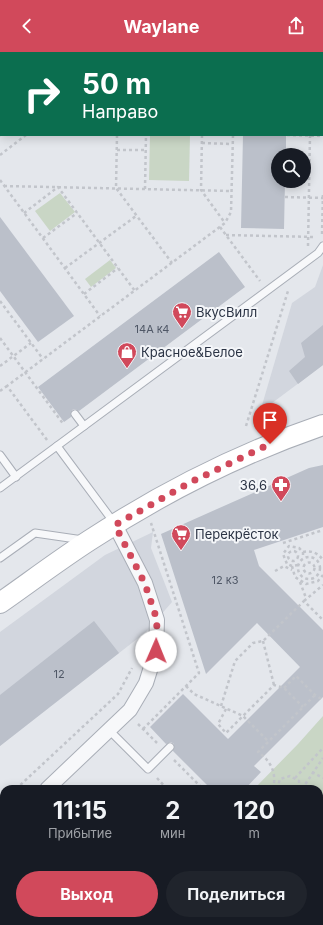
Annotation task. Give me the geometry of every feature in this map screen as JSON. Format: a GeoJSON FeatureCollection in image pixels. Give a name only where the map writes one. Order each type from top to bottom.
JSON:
{"type":"FeatureCollection","features":[{"type":"Feature","properties":{"kind":"street"},"geometry":{"type":"LineString","coordinates":[[0,603],[89,541],[119,531],[191,482],[281,439],[323,425]]}},
{"type":"Feature","properties":{"kind":"street"},"geometry":{"type":"LineString","coordinates":[[51,785],[130,710],[139,696],[152,669],[156,651],[157,620],[145,584],[119,531]]}},
{"type":"Feature","properties":{"kind":"lane"},"geometry":{"type":"LineString","coordinates":[[0,488],[318,253],[323,246]]}},
{"type":"Feature","properties":{"kind":"lane"},"geometry":{"type":"LineString","coordinates":[[75,414],[84,426]]}},
{"type":"Feature","properties":{"kind":"lane"},"geometry":{"type":"LineString","coordinates":[[55,448],[119,531]]}},
{"type":"Feature","properties":{"kind":"lane"},"geometry":{"type":"LineString","coordinates":[[0,455],[16,476]]}},
{"type":"Feature","properties":{"kind":"lane"},"geometry":{"type":"LineString","coordinates":[[0,558],[34,533],[89,541]]}},
{"type":"Feature","properties":{"kind":"lane"},"geometry":{"type":"LineString","coordinates":[[109,730],[148,769],[170,747]]}},
{"type":"Feature","properties":{"kind":"path"},"geometry":{"type":"LineString","coordinates":[[0,155],[25,136]]}},
{"type":"Feature","properties":{"kind":"path"},"geometry":{"type":"LineString","coordinates":[[117,136],[116,188],[172,263]]}},
{"type":"Feature","properties":{"kind":"path"},"geometry":{"type":"LineString","coordinates":[[145,189],[146,136]]}},
{"type":"Feature","properties":{"kind":"path"},"geometry":{"type":"LineString","coordinates":[[202,136],[201,190],[225,223]]}},
{"type":"Feature","properties":{"kind":"path"},"geometry":{"type":"LineString","coordinates":[[0,391],[225,223],[231,212],[233,136]]}},
{"type":"Feature","properties":{"kind":"path"},"geometry":{"type":"LineString","coordinates":[[308,260],[310,136]]}},
{"type":"Feature","properties":{"kind":"path"},"geometry":{"type":"LineString","coordinates":[[202,143],[232,144]]}},
{"type":"Feature","properties":{"kind":"path"},"geometry":{"type":"LineString","coordinates":[[117,150],[146,150]]}},
{"type":"Feature","properties":{"kind":"path"},"geometry":{"type":"LineString","coordinates":[[0,180],[100,316]]}},
{"type":"Feature","properties":{"kind":"path"},"geometry":{"type":"LineString","coordinates":[[4,186],[231,191]]}},
{"type":"Feature","properties":{"kind":"path"},"geometry":{"type":"LineString","coordinates":[[24,213],[58,187]]}},
{"type":"Feature","properties":{"kind":"path"},"geometry":{"type":"LineString","coordinates":[[58,187],[135,290]]}},
{"type":"Feature","properties":{"kind":"path"},"geometry":{"type":"LineString","coordinates":[[226,235],[323,237],[323,192]]}},
{"type":"Feature","properties":{"kind":"path"},"geometry":{"type":"LineString","coordinates":[[285,197],[323,198]]}},
{"type":"Feature","properties":{"kind":"path"},"geometry":{"type":"LineString","coordinates":[[43,238],[77,213]]}},
{"type":"Feature","properties":{"kind":"path"},"geometry":{"type":"LineString","coordinates":[[65,268],[136,216]]}},
{"type":"Feature","properties":{"kind":"path"},"geometry":{"type":"LineString","coordinates":[[220,227],[267,290]]}},
{"type":"Feature","properties":{"kind":"path"},"geometry":{"type":"LineString","coordinates":[[84,294],[118,268]]}},
{"type":"Feature","properties":{"kind":"path"},"geometry":{"type":"LineString","coordinates":[[246,426],[294,270]]}},
{"type":"Feature","properties":{"kind":"path"},"geometry":{"type":"LineString","coordinates":[[0,301],[43,359]]}},
{"type":"Feature","properties":{"kind":"path"},"geometry":{"type":"LineString","coordinates":[[0,338],[72,435]]}},
{"type":"Feature","properties":{"kind":"path"},"geometry":{"type":"LineString","coordinates":[[0,366],[31,343]]}},
{"type":"Feature","properties":{"kind":"path"},"geometry":{"type":"LineString","coordinates":[[7,386],[55,448]]}},
{"type":"Feature","properties":{"kind":"path"},"geometry":{"type":"LineString","coordinates":[[119,531],[151,523],[199,673],[143,729]]}},
{"type":"Feature","properties":{"kind":"path"},"geometry":{"type":"LineString","coordinates":[[283,543],[323,530]]}},
{"type":"Feature","properties":{"kind":"path"},"geometry":{"type":"LineString","coordinates":[[298,564],[298,570],[304,578],[313,578],[317,575],[320,566],[318,561],[309,557],[292,566],[287,564],[284,560],[283,554],[285,549],[289,546],[295,546],[303,552],[303,559]]}},
{"type":"Feature","properties":{"kind":"path"},"geometry":{"type":"LineString","coordinates":[[303,552],[311,550],[323,560]]}},
{"type":"Feature","properties":{"kind":"path"},"geometry":{"type":"LineString","coordinates":[[306,563],[313,564],[314,571],[311,573],[307,574],[303,568],[306,563]]}},
{"type":"Feature","properties":{"kind":"path"},"geometry":{"type":"LineString","coordinates":[[275,571],[284,566],[293,570]]}},
{"type":"Feature","properties":{"kind":"path"},"geometry":{"type":"LineString","coordinates":[[292,566],[296,578],[300,582],[305,600],[323,620]]}},
{"type":"Feature","properties":{"kind":"path"},"geometry":{"type":"LineString","coordinates":[[300,582],[312,584],[318,581],[323,575]]}},
{"type":"Feature","properties":{"kind":"path"},"geometry":{"type":"LineString","coordinates":[[295,583],[296,578]]}},
{"type":"Feature","properties":{"kind":"path"},"geometry":{"type":"LineString","coordinates":[[221,706],[235,661],[253,643],[264,641],[305,600],[323,585]]}},
{"type":"Feature","properties":{"kind":"path"},"geometry":{"type":"LineString","coordinates":[[264,641],[274,685]]}},
{"type":"Feature","properties":{"kind":"path"},"geometry":{"type":"LineString","coordinates":[[20,785],[118,694],[134,664]]}},
{"type":"Feature","properties":{"kind":"path"},"geometry":{"type":"LineString","coordinates":[[284,688],[296,676],[314,695],[323,700]]}},
{"type":"Feature","properties":{"kind":"path"},"geometry":{"type":"LineString","coordinates":[[274,685],[284,688],[303,707]]}},
{"type":"Feature","properties":{"kind":"path"},"geometry":{"type":"LineString","coordinates":[[226,709],[218,724],[226,733],[274,685]]}},
{"type":"Feature","properties":{"kind":"path"},"geometry":{"type":"LineString","coordinates":[[186,686],[194,694],[243,716],[268,741]]}},
{"type":"Feature","properties":{"kind":"path"},"geometry":{"type":"LineString","coordinates":[[300,785],[299,781],[295,778],[284,777],[276,784],[271,765],[266,758],[258,752],[314,695]]}},
{"type":"Feature","properties":{"kind":"path"},"geometry":{"type":"LineString","coordinates":[[295,778],[323,748]]}},
{"type":"Feature","properties":{"kind":"path"},"geometry":{"type":"LineString","coordinates":[[304,785],[323,758]]}},
{"type":"Feature","properties":{"kind":"path"},"geometry":{"type":"LineString","coordinates":[[312,772],[323,778]]}},
{"type":"Feature","properties":{"kind":"shaded area"},"geometry":{"type":"Polygon","coordinates":[[[323,265],[323,365],[260,412],[292,303],[315,287],[323,265]]]}},
{"type":"Feature","properties":{"kind":"shaded area"},"geometry":{"type":"Polygon","coordinates":[[[153,532],[151,548],[172,602],[146,632],[0,746],[0,632],[105,555],[153,532]]]}},
{"type":"Feature","properties":{"kind":"green space"},"geometry":{"type":"Polygon","coordinates":[[[150,136],[190,136],[189,181],[149,180],[150,136]]]}},
{"type":"Feature","properties":{"kind":"green space"},"geometry":{"type":"Polygon","coordinates":[[[60,193],[75,212],[50,231],[35,211],[60,193]]]}},
{"type":"Feature","properties":{"kind":"green space"},"geometry":{"type":"Polygon","coordinates":[[[110,260],[116,268],[91,287],[85,279],[110,260]]]}},
{"type":"Feature","properties":{"kind":"green space"},"geometry":{"type":"Polygon","coordinates":[[[323,716],[323,785],[258,785],[323,716]]]}},
{"type":"Feature","properties":{"kind":"building"},"geometry":{"type":"Polygon","coordinates":[[[243,136],[286,136],[286,148],[271,148],[271,188],[285,188],[284,229],[241,228],[243,136]]]}},
{"type":"Feature","properties":{"kind":"building"},"geometry":{"type":"Polygon","coordinates":[[[0,217],[74,316],[38,342],[0,291],[0,217]]]}},
{"type":"Feature","properties":{"kind":"building"},"geometry":{"type":"Polygon","coordinates":[[[219,252],[245,287],[79,411],[75,409],[72,410],[71,417],[64,422],[38,387],[219,252]]]}},
{"type":"Feature","properties":{"kind":"building"},"geometry":{"type":"Polygon","coordinates":[[[323,325],[323,365],[298,384],[289,371],[305,357],[301,343],[323,325]]]}},
{"type":"Feature","properties":{"kind":"building"},"geometry":{"type":"Polygon","coordinates":[[[323,465],[323,527],[254,550],[259,566],[323,630],[323,697],[254,766],[261,772],[249,785],[207,785],[173,751],[174,744],[171,742],[166,744],[150,727],[183,694],[228,739],[300,667],[257,623],[206,674],[161,534],[309,468],[323,465]]]}},
{"type":"Feature","properties":{"kind":"building"},"geometry":{"type":"Polygon","coordinates":[[[94,621],[119,653],[0,746],[0,695],[94,621]]]}},
{"type":"Feature","properties":{"kind":"place","name":"ВкусВилл"},"geometry":{"type":"Point","coordinates":[182,329]}},
{"type":"Feature","properties":{"kind":"place","name":"Красное&Белое"},"geometry":{"type":"Point","coordinates":[127,369]}},
{"type":"Feature","properties":{"kind":"place","name":"36,6"},"geometry":{"type":"Point","coordinates":[281,502]}},
{"type":"Feature","properties":{"kind":"place","name":"Перекрёсток"},"geometry":{"type":"Point","coordinates":[181,551]}},
{"type":"Feature","properties":{"kind":"route"},"geometry":{"type":"LineString","coordinates":[[156,651],[157,620],[145,584],[123,538],[115,525],[191,482],[270,444]]}}]}
